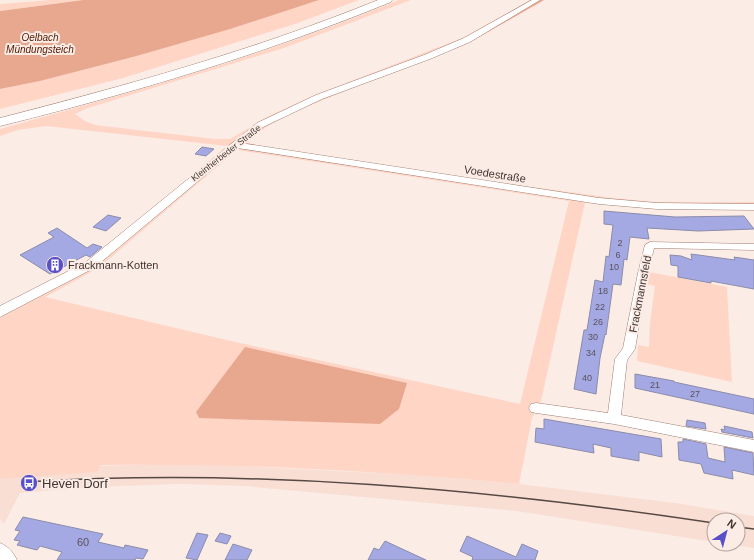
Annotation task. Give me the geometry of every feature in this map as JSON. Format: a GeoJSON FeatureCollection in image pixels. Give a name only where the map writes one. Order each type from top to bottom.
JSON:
{"type":"FeatureCollection","features":[{"type":"Feature","properties":{"kind":"highway"},"geometry":{"type":"LineString","coordinates":[[0,115],[134,80],[225,53],[373,0]]}},
{"type":"Feature","properties":{"kind":"highway"},"geometry":{"type":"LineString","coordinates":[[0,122],[84,100],[203,65],[307,31],[387,0]]}},
{"type":"Feature","properties":{"kind":"street","name":"Kleinherbeder Straße"},"geometry":{"type":"LineString","coordinates":[[0,312],[90,265],[234,145],[260,126],[283,113],[336,90],[458,44],[537,0]]}},
{"type":"Feature","properties":{"kind":"street","name":"Voedestraße"},"geometry":{"type":"LineString","coordinates":[[234,145],[599,201],[656,206],[754,208]]}},
{"type":"Feature","properties":{"kind":"street","name":"Frackmannsfeld"},"geometry":{"type":"LineString","coordinates":[[614,419],[618,374],[621,359],[629,349],[650,245],[754,247]]}},
{"type":"Feature","properties":{"kind":"street"},"geometry":{"type":"LineString","coordinates":[[536,408],[614,419],[754,446]]}},
{"type":"Feature","properties":{"kind":"street"},"geometry":{"type":"LineString","coordinates":[[0,552],[7,560]]}},
{"type":"Feature","properties":{"kind":"shaded area"},"geometry":{"type":"Polygon","coordinates":[[[50,0],[83,0],[0,11],[0,4],[50,0]]]}},
{"type":"Feature","properties":{"kind":"shaded area"},"geometry":{"type":"Polygon","coordinates":[[[319,0],[359,0],[295,24],[123,78],[0,109],[0,89],[40,81],[133,57],[319,0]]]}},
{"type":"Feature","properties":{"kind":"shaded area"},"geometry":{"type":"Polygon","coordinates":[[[399,0],[411,0],[284,48],[88,108],[75,114],[85,121],[95,125],[215,139],[230,139],[269,116],[313,96],[462,38],[531,0],[545,0],[465,45],[382,76],[294,112],[268,126],[246,142],[259,146],[421,172],[613,198],[657,202],[754,202],[754,205],[682,205],[586,198],[541,401],[532,418],[519,484],[414,475],[206,465],[101,465],[97,472],[0,479],[0,318],[56,279],[97,256],[227,146],[46,126],[18,130],[0,136],[0,129],[202,71],[350,20],[399,0]],[[237,150],[102,265],[45,297],[231,341],[520,404],[569,201],[237,150]]]}},
{"type":"Feature","properties":{"kind":"shaded area"},"geometry":{"type":"Polygon","coordinates":[[[649,272],[727,287],[732,382],[637,361],[638,345],[649,347],[650,323],[655,286],[646,284],[649,272]]]}},
{"type":"Feature","properties":{"kind":"shaded area"},"geometry":{"type":"Polygon","coordinates":[[[169,464],[220,465],[417,475],[519,484],[675,503],[730,512],[706,512],[706,541],[517,511],[244,486],[180,484],[90,487],[20,493],[4,524],[0,519],[0,474],[96,466],[169,464]]]}},
{"type":"Feature","properties":{"kind":"shaded area"},"geometry":{"type":"Polygon","coordinates":[[[746,515],[754,516],[754,548],[746,547],[746,515]]]}},
{"type":"Feature","properties":{"kind":"water","name":"Oelbach Mündungsteich"},"geometry":{"type":"Polygon","coordinates":[[[83,0],[319,0],[230,29],[133,57],[40,81],[0,89],[0,11],[83,0]]]}},
{"type":"Feature","properties":{"kind":"water"},"geometry":{"type":"Polygon","coordinates":[[[245,347],[407,383],[399,409],[380,424],[199,418],[196,412],[245,347]]]}},
{"type":"Feature","properties":{"kind":"building"},"geometry":{"type":"Polygon","coordinates":[[[202,147],[214,149],[206,156],[195,154],[202,147]]]}},
{"type":"Feature","properties":{"kind":"building"},"geometry":{"type":"Polygon","coordinates":[[[604,211],[675,217],[744,216],[754,229],[698,231],[647,228],[649,239],[630,237],[627,260],[624,259],[621,285],[613,284],[606,335],[605,334],[600,358],[596,394],[574,389],[584,330],[587,330],[595,280],[603,282],[606,256],[609,257],[613,225],[604,224],[604,211]]]}},
{"type":"Feature","properties":{"kind":"building"},"geometry":{"type":"Polygon","coordinates":[[[108,215],[121,218],[106,231],[93,227],[108,215]]]}},
{"type":"Feature","properties":{"kind":"building"},"geometry":{"type":"Polygon","coordinates":[[[57,228],[87,248],[93,244],[102,247],[90,257],[86,255],[50,274],[20,255],[54,237],[48,233],[57,228]]]}},
{"type":"Feature","properties":{"kind":"building"},"geometry":{"type":"Polygon","coordinates":[[[691,254],[735,260],[734,257],[754,260],[754,289],[678,277],[678,266],[671,265],[670,255],[681,256],[692,260],[691,254]]]}},
{"type":"Feature","properties":{"kind":"building"},"geometry":{"type":"Polygon","coordinates":[[[635,374],[754,399],[754,414],[635,388],[635,374]]]}},
{"type":"Feature","properties":{"kind":"building"},"geometry":{"type":"Polygon","coordinates":[[[544,419],[661,439],[662,457],[639,452],[639,461],[611,456],[611,448],[593,444],[594,453],[535,442],[536,428],[544,429],[544,419]]]}},
{"type":"Feature","properties":{"kind":"building"},"geometry":{"type":"Polygon","coordinates":[[[687,420],[705,423],[706,429],[686,426],[687,420]]]}},
{"type":"Feature","properties":{"kind":"building"},"geometry":{"type":"Polygon","coordinates":[[[724,426],[752,432],[753,438],[722,432],[721,429],[725,430],[724,426]]]}},
{"type":"Feature","properties":{"kind":"building"},"geometry":{"type":"Polygon","coordinates":[[[683,439],[706,444],[708,458],[725,462],[724,447],[753,453],[754,475],[732,470],[733,479],[704,473],[701,464],[679,460],[678,442],[683,442],[683,439]]]}},
{"type":"Feature","properties":{"kind":"building"},"geometry":{"type":"Polygon","coordinates":[[[23,517],[103,534],[98,542],[124,548],[125,545],[148,550],[143,559],[136,558],[135,560],[57,560],[62,552],[40,546],[37,550],[17,545],[20,541],[14,540],[20,531],[15,530],[23,517]]]}},
{"type":"Feature","properties":{"kind":"building"},"geometry":{"type":"Polygon","coordinates":[[[197,533],[208,535],[197,560],[186,558],[197,533]]]}},
{"type":"Feature","properties":{"kind":"building"},"geometry":{"type":"Polygon","coordinates":[[[220,533],[231,536],[227,544],[215,541],[220,533]]]}},
{"type":"Feature","properties":{"kind":"building"},"geometry":{"type":"Polygon","coordinates":[[[467,536],[516,557],[522,544],[538,551],[535,560],[472,560],[473,557],[460,551],[467,536]]]}},
{"type":"Feature","properties":{"kind":"building"},"geometry":{"type":"Polygon","coordinates":[[[385,541],[426,560],[368,560],[374,548],[379,550],[385,541]]]}},
{"type":"Feature","properties":{"kind":"building"},"geometry":{"type":"Polygon","coordinates":[[[233,544],[252,550],[247,560],[225,560],[233,544]]]}},
{"type":"Feature","properties":{"kind":"waterway"},"geometry":{"type":"LineString","coordinates":[[470,41],[542,0]]}},
{"type":"Feature","properties":{"kind":"waterway"},"geometry":{"type":"LineString","coordinates":[[253,134],[262,128]]}},
{"type":"Feature","properties":{"kind":"tram line"},"geometry":{"type":"LineString","coordinates":[[25,482],[111,478],[198,478],[371,484],[543,500],[706,522]]}},
{"type":"Feature","properties":{"kind":"tram line"},"geometry":{"type":"LineString","coordinates":[[746,528],[754,529]]}},
{"type":"Feature","properties":{"kind":"place","name":"Frackmann-Kotten"},"geometry":{"type":"Point","coordinates":[55,265]}},
{"type":"Feature","properties":{"kind":"place","name":"Heven Dorf"},"geometry":{"type":"Point","coordinates":[29,483]}}]}
